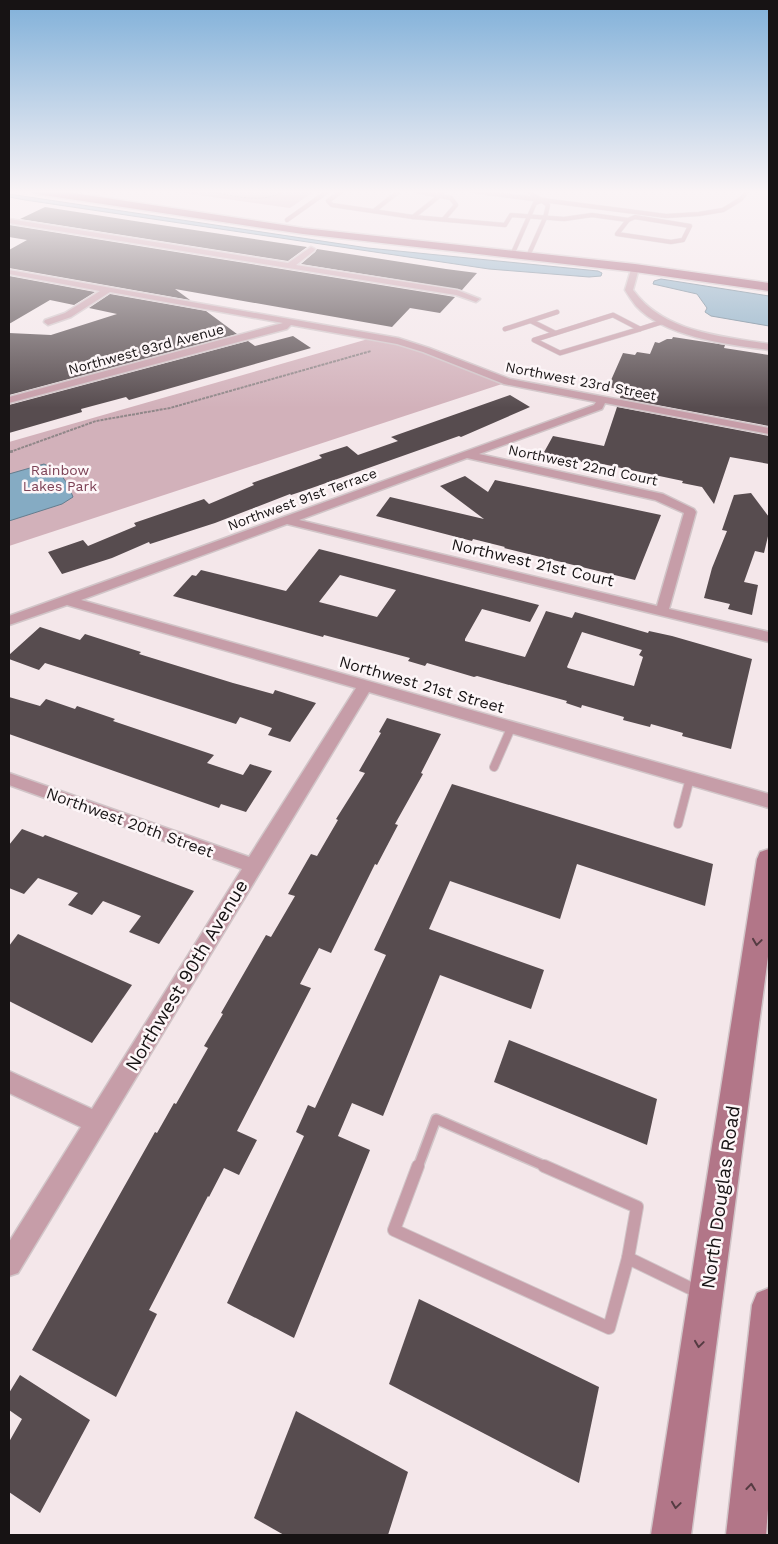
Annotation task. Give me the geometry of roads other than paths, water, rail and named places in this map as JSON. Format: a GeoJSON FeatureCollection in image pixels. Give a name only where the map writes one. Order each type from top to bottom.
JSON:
{"type":"FeatureCollection","features":[{"type":"Feature","properties":{"kind":"main road"},"geometry":{"type":"LineString","coordinates":[[603,263],[769,287]]}},
{"type":"Feature","properties":{"kind":"main road"},"geometry":{"type":"LineString","coordinates":[[636,263],[769,277]]}},
{"type":"Feature","properties":{"kind":"main road","name":"North Douglas Road"},"geometry":{"type":"LineString","coordinates":[[671,1535],[769,859]]}},
{"type":"Feature","properties":{"kind":"main road"},"geometry":{"type":"LineString","coordinates":[[746,1535],[769,1305]]}},
{"type":"Feature","properties":{"kind":"street"},"geometry":{"type":"LineString","coordinates":[[279,263],[458,292],[476,299]]}},
{"type":"Feature","properties":{"kind":"street"},"geometry":{"type":"LineString","coordinates":[[635,268],[628,290],[632,297],[646,310],[679,329],[698,336],[769,347]]}},
{"type":"Feature","properties":{"kind":"street","name":"Northwest 23rd Street"},"geometry":{"type":"LineString","coordinates":[[9,272],[398,341],[411,344],[508,382],[769,431]]}},
{"type":"Feature","properties":{"kind":"street"},"geometry":{"type":"LineString","coordinates":[[48,322],[68,315],[109,290]]}},
{"type":"Feature","properties":{"kind":"street","name":"Northwest 93rd Avenue"},"geometry":{"type":"LineString","coordinates":[[9,400],[284,327],[289,322]]}},
{"type":"Feature","properties":{"kind":"street","name":"Northwest 91st Terrace"},"geometry":{"type":"LineString","coordinates":[[9,621],[598,407],[602,400]]}},
{"type":"Feature","properties":{"kind":"street","name":"Northwest 22nd Court"},"geometry":{"type":"LineString","coordinates":[[467,455],[659,497],[690,512],[662,611]]}},
{"type":"Feature","properties":{"kind":"street","name":"Northwest 21st Court"},"geometry":{"type":"LineString","coordinates":[[288,521],[769,637]]}},
{"type":"Feature","properties":{"kind":"street","name":"Northwest 21st Street"},"geometry":{"type":"LineString","coordinates":[[66,600],[769,801]]}},
{"type":"Feature","properties":{"kind":"street","name":"Northwest 90th Avenue"},"geometry":{"type":"LineString","coordinates":[[9,1264],[97,1123],[252,865],[365,686]]}},
{"type":"Feature","properties":{"kind":"street","name":"Northwest 20th Street"},"geometry":{"type":"LineString","coordinates":[[9,779],[252,865]]}},
{"type":"Feature","properties":{"kind":"street"},"geometry":{"type":"LineString","coordinates":[[9,1082],[97,1123]]}},
{"type":"Feature","properties":{"kind":"lane"},"geometry":{"type":"LineString","coordinates":[[504,329],[557,312]]}},
{"type":"Feature","properties":{"kind":"lane"},"geometry":{"type":"LineString","coordinates":[[640,328],[613,315],[534,340],[560,353],[665,321]]}},
{"type":"Feature","properties":{"kind":"lane"},"geometry":{"type":"LineString","coordinates":[[531,321],[555,334]]}},
{"type":"Feature","properties":{"kind":"lane"},"geometry":{"type":"LineString","coordinates":[[494,767],[512,728]]}},
{"type":"Feature","properties":{"kind":"lane"},"geometry":{"type":"LineString","coordinates":[[678,824],[690,778]]}},
{"type":"Feature","properties":{"kind":"lane"},"geometry":{"type":"LineString","coordinates":[[436,1120],[637,1207],[628,1258],[609,1328],[394,1230],[436,1120]]}},
{"type":"Feature","properties":{"kind":"lane"},"geometry":{"type":"LineString","coordinates":[[628,1258],[706,1296]]}},
{"type":"Feature","properties":{"kind":"water"},"geometry":{"type":"Polygon","coordinates":[[[449,263],[519,263],[598,271],[602,273],[601,276],[589,277],[489,269],[449,263]]]}},
{"type":"Feature","properties":{"kind":"water"},"geometry":{"type":"Polygon","coordinates":[[[661,279],[769,296],[769,326],[711,316],[705,312],[707,308],[697,294],[653,284],[654,281],[661,279]]]}},
{"type":"Feature","properties":{"kind":"water"},"geometry":{"type":"Polygon","coordinates":[[[44,464],[63,477],[73,497],[62,504],[9,521],[9,474],[44,464]]]}},
{"type":"Feature","properties":{"kind":"park label","name":"Rainbow Lakes Park"},"geometry":{"type":"Point","coordinates":[60,478]}}]}
